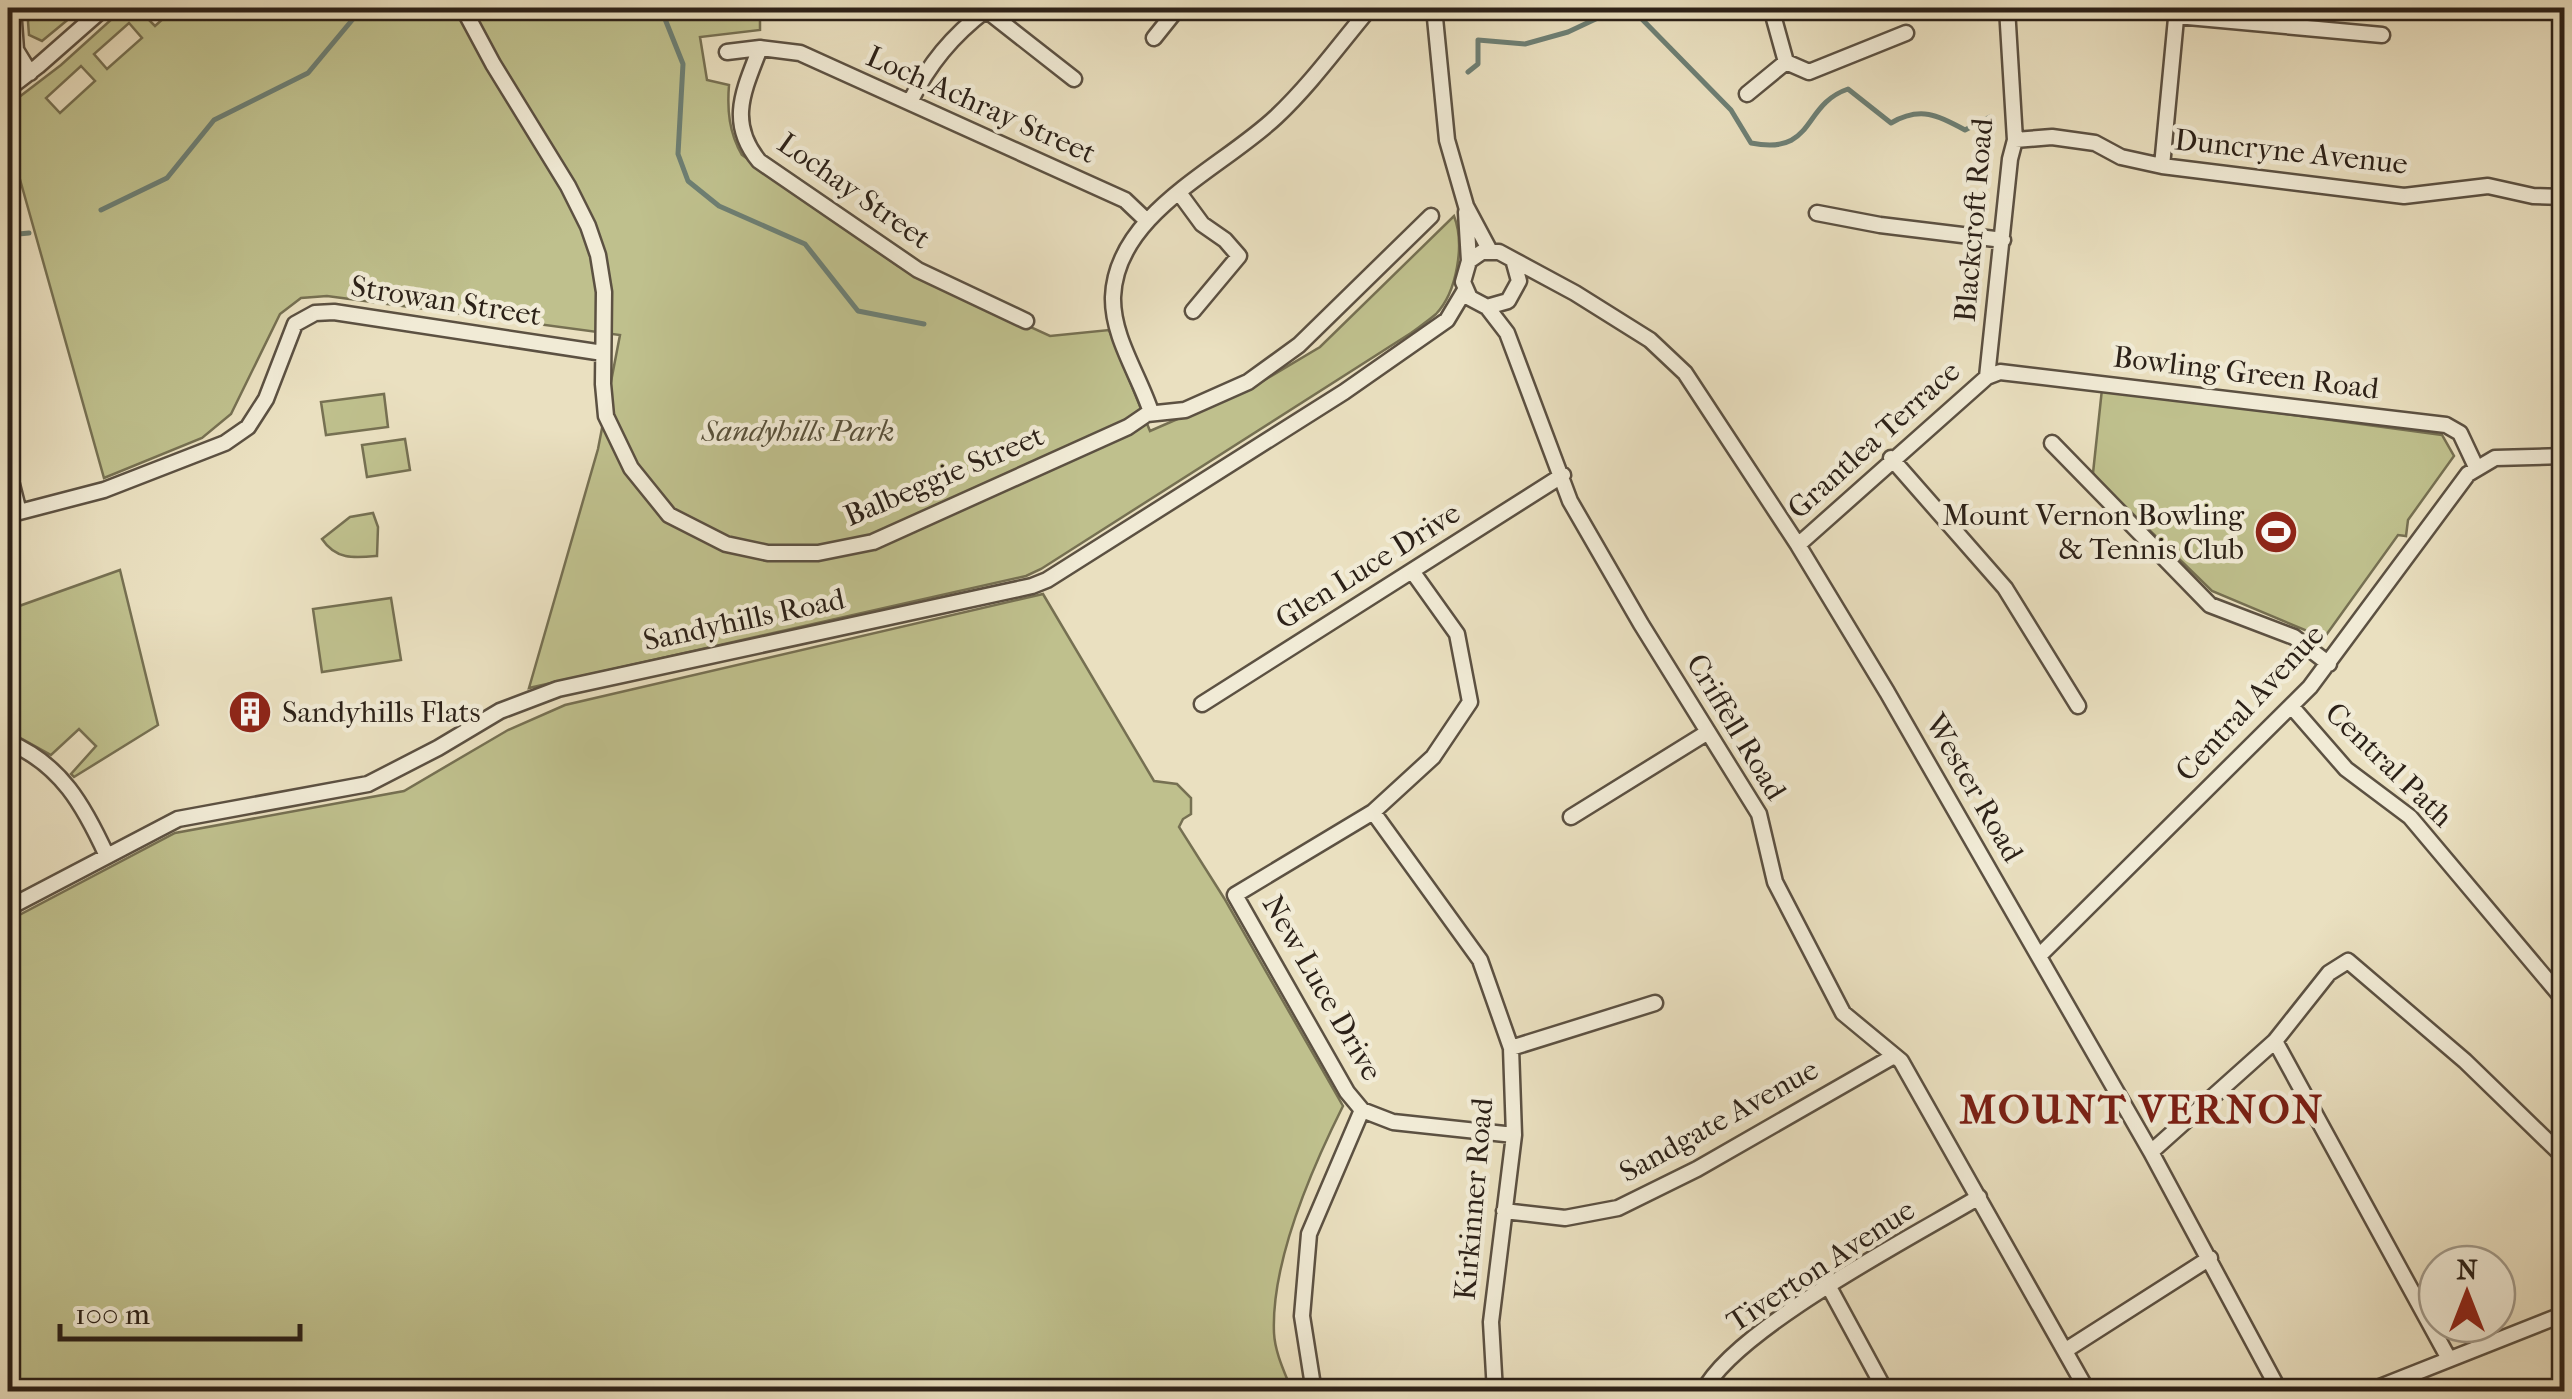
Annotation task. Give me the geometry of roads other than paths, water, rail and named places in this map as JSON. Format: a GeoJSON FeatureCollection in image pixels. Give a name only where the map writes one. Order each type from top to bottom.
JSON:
{"type":"FeatureCollection","features":[{"type":"Feature","properties":{"kind":"street"},"geometry":{"type":"LineString","coordinates":[[13,8],[16,50],[30,73]]}},
{"type":"Feature","properties":{"kind":"street"},"geometry":{"type":"LineString","coordinates":[[8,89],[104,8]]}},
{"type":"Feature","properties":{"kind":"street","name":"Balbeggie Street"},"geometry":{"type":"LineString","coordinates":[[463,8],[588,226],[603,280],[606,416],[618,444],[640,481],[669,515],[726,544],[768,554],[818,554],[873,542],[1128,428],[1150,412],[1179,412],[1248,382],[1298,345],[1431,216]]}},
{"type":"Feature","properties":{"kind":"street"},"geometry":{"type":"LineString","coordinates":[[1154,38],[1178,8]]}},
{"type":"Feature","properties":{"kind":"street"},"geometry":{"type":"LineString","coordinates":[[1150,412],[1116,323],[1113,306],[1119,264],[1146,220],[1285,109],[1370,8]]}},
{"type":"Feature","properties":{"kind":"street","name":"Sandyhills Road"},"geometry":{"type":"LineString","coordinates":[[1434,8],[1447,140],[1466,206],[1490,251]]}},
{"type":"Feature","properties":{"kind":"street"},"geometry":{"type":"LineString","coordinates":[[1771,8],[1786,62]]}},
{"type":"Feature","properties":{"kind":"street","name":"Blackcroft Road"},"geometry":{"type":"LineString","coordinates":[[1987,377],[2010,159],[2016,140],[2007,8]]}},
{"type":"Feature","properties":{"kind":"street"},"geometry":{"type":"LineString","coordinates":[[910,102],[926,71],[957,32],[986,10],[1074,79]]}},
{"type":"Feature","properties":{"kind":"street"},"geometry":{"type":"LineString","coordinates":[[2162,166],[2177,12],[2382,35]]}},
{"type":"Feature","properties":{"kind":"street"},"geometry":{"type":"LineString","coordinates":[[1786,62],[1809,72],[1906,33]]}},
{"type":"Feature","properties":{"kind":"street","name":"Loch Achray Street"},"geometry":{"type":"LineString","coordinates":[[727,52],[760,48],[800,53],[1125,200],[1146,220]]}},
{"type":"Feature","properties":{"kind":"street","name":"Lochay Street"},"geometry":{"type":"LineString","coordinates":[[760,48],[744,91],[740,118],[746,146],[759,161],[918,270],[1026,321]]}},
{"type":"Feature","properties":{"kind":"street"},"geometry":{"type":"LineString","coordinates":[[1748,94],[1786,62]]}},
{"type":"Feature","properties":{"kind":"street","name":"Duncryne Avenue"},"geometry":{"type":"LineString","coordinates":[[2016,140],[2052,137],[2095,143],[2121,157],[2162,166],[2404,196],[2488,186],[2533,196],[2564,196]]}},
{"type":"Feature","properties":{"kind":"street"},"geometry":{"type":"LineString","coordinates":[[1180,194],[1202,224],[1238,256],[1194,311]]}},
{"type":"Feature","properties":{"kind":"street","name":"Sandyhills Road"},"geometry":{"type":"LineString","coordinates":[[8,908],[190,815],[368,784],[500,711],[558,689],[1047,580],[1344,392],[1447,320],[1464,290],[1463,275],[1469,261],[1466,206]]}},
{"type":"Feature","properties":{"kind":"street"},"geometry":{"type":"LineString","coordinates":[[1817,213],[1880,226],[2003,240]]}},
{"type":"Feature","properties":{"kind":"street"},"geometry":{"type":"LineString","coordinates":[[1469,261],[1490,251],[1499,252],[1514,263],[1519,281],[1508,301]]}},
{"type":"Feature","properties":{"kind":"street","name":"Wester Road"},"geometry":{"type":"LineString","coordinates":[[1514,263],[1575,293],[1650,340],[1678,364],[1798,545],[1887,692],[2151,1152],[2280,1392]]}},
{"type":"Feature","properties":{"kind":"street"},"geometry":{"type":"LineString","coordinates":[[1519,281],[1543,277]]}},
{"type":"Feature","properties":{"kind":"street"},"geometry":{"type":"LineString","coordinates":[[1464,290],[1482,305]]}},
{"type":"Feature","properties":{"kind":"street","name":"Sandyhills Road"},"geometry":{"type":"LineString","coordinates":[[1455,310],[1508,301]]}},
{"type":"Feature","properties":{"kind":"street","name":"Criffell Road"},"geometry":{"type":"LineString","coordinates":[[1507,333],[1508,301]]}},
{"type":"Feature","properties":{"kind":"street","name":"Criffell Road"},"geometry":{"type":"LineString","coordinates":[[1482,305],[1507,333],[1570,501],[1759,814],[1775,882],[1843,1013],[1901,1061],[2088,1392]]}},
{"type":"Feature","properties":{"kind":"street","name":"Strowan Street"},"geometry":{"type":"LineString","coordinates":[[13,514],[104,490],[226,443],[248,428],[266,398],[296,324],[316,313],[334,312],[603,353]]}},
{"type":"Feature","properties":{"kind":"street","name":"Bowling Green Road"},"geometry":{"type":"LineString","coordinates":[[1987,377],[2009,372],[2446,425],[2460,433],[2476,467]]}},
{"type":"Feature","properties":{"kind":"street","name":"Grantlea Terrace"},"geometry":{"type":"LineString","coordinates":[[1798,545],[1891,458],[1987,377]]}},
{"type":"Feature","properties":{"kind":"street"},"geometry":{"type":"LineString","coordinates":[[2052,443],[2210,604],[2294,636],[2329,664]]}},
{"type":"Feature","properties":{"kind":"street"},"geometry":{"type":"LineString","coordinates":[[2476,467],[2495,458],[2564,456]]}},
{"type":"Feature","properties":{"kind":"street"},"geometry":{"type":"LineString","coordinates":[[1891,458],[1976,551],[2004,588],[2078,706]]}},
{"type":"Feature","properties":{"kind":"street","name":"Central Avenue"},"geometry":{"type":"LineString","coordinates":[[2039,956],[2292,707],[2329,664],[2457,485],[2476,467]]}},
{"type":"Feature","properties":{"kind":"street"},"geometry":{"type":"LineString","coordinates":[[8,469],[13,514]]}},
{"type":"Feature","properties":{"kind":"street","name":"Glen Luce Drive"},"geometry":{"type":"LineString","coordinates":[[1202,704],[1563,475]]}},
{"type":"Feature","properties":{"kind":"street","name":"New Luce Drive"},"geometry":{"type":"LineString","coordinates":[[1412,571],[1457,634],[1470,702],[1433,757],[1373,812],[1235,895],[1347,1092],[1362,1110],[1393,1122],[1514,1135]]}},
{"type":"Feature","properties":{"kind":"street","name":"Central Path"},"geometry":{"type":"LineString","coordinates":[[2292,707],[2346,769],[2410,817],[2564,1000]]}},
{"type":"Feature","properties":{"kind":"street"},"geometry":{"type":"LineString","coordinates":[[1570,817],[1708,732]]}},
{"type":"Feature","properties":{"kind":"street"},"geometry":{"type":"LineString","coordinates":[[8,742],[39,758],[66,783],[107,856]]}},
{"type":"Feature","properties":{"kind":"street","name":"Kirkinner Road"},"geometry":{"type":"LineString","coordinates":[[1373,812],[1480,960],[1510,1048],[1514,1135],[1491,1322],[1495,1392]]}},
{"type":"Feature","properties":{"kind":"street"},"geometry":{"type":"LineString","coordinates":[[2151,1152],[2275,1040],[2329,972],[2348,961],[2464,1061],[2564,1157]]}},
{"type":"Feature","properties":{"kind":"street"},"geometry":{"type":"LineString","coordinates":[[1510,1048],[1655,1003]]}},
{"type":"Feature","properties":{"kind":"street"},"geometry":{"type":"LineString","coordinates":[[2275,1040],[2449,1360]]}},
{"type":"Feature","properties":{"kind":"street","name":"Sandgate Avenue"},"geometry":{"type":"LineString","coordinates":[[1504,1211],[1564,1218],[1618,1208],[1698,1169],[1894,1056]]}},
{"type":"Feature","properties":{"kind":"street"},"geometry":{"type":"LineString","coordinates":[[1314,1392],[1302,1316],[1309,1234],[1362,1110]]}},
{"type":"Feature","properties":{"kind":"street","name":"Tiverton Avenue"},"geometry":{"type":"LineString","coordinates":[[1703,1392],[1744,1345],[1828,1287],[1979,1197]]}},
{"type":"Feature","properties":{"kind":"street"},"geometry":{"type":"LineString","coordinates":[[2066,1350],[2210,1258]]}},
{"type":"Feature","properties":{"kind":"street"},"geometry":{"type":"LineString","coordinates":[[1828,1287],[1886,1392]]}},
{"type":"Feature","properties":{"kind":"street"},"geometry":{"type":"LineString","coordinates":[[2367,1392],[2564,1314]]}},
{"type":"Feature","properties":{"kind":"waterway"},"geometry":{"type":"LineString","coordinates":[[646,8],[665,19],[683,64],[678,154],[688,181],[719,206],[805,244],[858,311],[924,324]]}},
{"type":"Feature","properties":{"kind":"waterway"},"geometry":{"type":"LineString","coordinates":[[1468,72],[1478,64],[1478,40],[1525,44],[1568,32],[1619,8]]}},
{"type":"Feature","properties":{"kind":"waterway"},"geometry":{"type":"LineString","coordinates":[[1631,8],[1731,110],[1751,143],[1772,145],[1798,136],[1822,106],[1848,89],[1891,123],[1911,115],[1929,114],[1965,130],[1990,117]]}},
{"type":"Feature","properties":{"kind":"waterway"},"geometry":{"type":"LineString","coordinates":[[101,210],[167,178],[214,120],[308,73],[358,13],[396,9]]}},
{"type":"Feature","properties":{"kind":"waterway"},"geometry":{"type":"LineString","coordinates":[[8,235],[29,233]]}},
{"type":"Feature","properties":{"kind":"place","name":"Mount Vernon Bowling & Tennis Club"},"geometry":{"type":"Point","coordinates":[2276,532]}},
{"type":"Feature","properties":{"kind":"place","name":"Sandyhills Flats"},"geometry":{"type":"Point","coordinates":[250,712]}},
{"type":"Feature","properties":{"kind":"district","name":"MOUNT VERNON"},"geometry":{"type":"Point","coordinates":[2142,1110]}},
{"type":"Feature","properties":{"kind":"park label","name":"Sandyhills Park"},"geometry":{"type":"Point","coordinates":[798,431]}}]}
